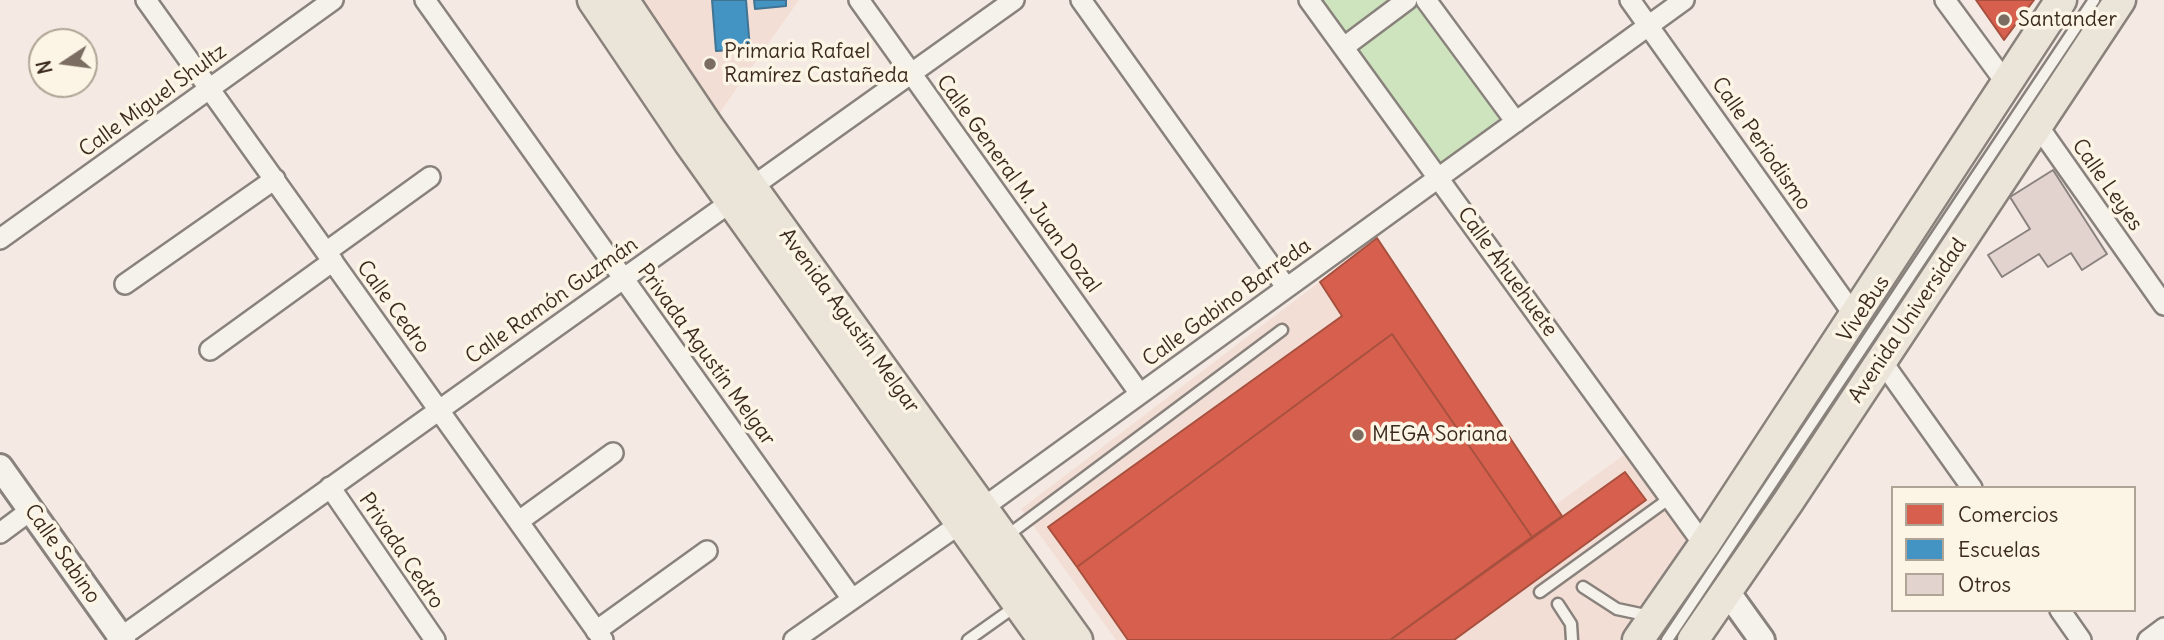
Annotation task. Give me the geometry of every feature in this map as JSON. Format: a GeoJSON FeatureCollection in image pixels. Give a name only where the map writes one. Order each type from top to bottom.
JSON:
{"type":"FeatureCollection","features":[{"type":"Feature","properties":{"kind":"main road","name":"Avenida Agustín Melgar"},"geometry":{"type":"LineString","coordinates":[[593,0],[743,195],[1028,596],[1077,640]]}},
{"type":"Feature","properties":{"kind":"main road","name":"Avenida Agustín Melgar"},"geometry":{"type":"LineString","coordinates":[[623,0],[743,195]]}},
{"type":"Feature","properties":{"kind":"main road"},"geometry":{"type":"LineString","coordinates":[[1653,632],[1704,545],[2061,0]]}},
{"type":"Feature","properties":{"kind":"main road","name":"Avenida Universidad"},"geometry":{"type":"LineString","coordinates":[[1693,640],[2038,126],[2119,0]]}},
{"type":"Feature","properties":{"kind":"main road","name":"Avenida Agustín Melgar"},"geometry":{"type":"LineString","coordinates":[[972,515],[1004,537],[1044,640]]}},
{"type":"Feature","properties":{"kind":"street","name":"Calle Cedro"},"geometry":{"type":"LineString","coordinates":[[146,0],[600,635]]}},
{"type":"Feature","properties":{"kind":"street","name":"Calle Miguel Shultz"},"geometry":{"type":"LineString","coordinates":[[0,239],[333,0]]}},
{"type":"Feature","properties":{"kind":"street","name":"Privada Agustín Melgar"},"geometry":{"type":"LineString","coordinates":[[425,0],[852,599]]}},
{"type":"Feature","properties":{"kind":"street","name":"Calle General M. Juan Dozal"},"geometry":{"type":"LineString","coordinates":[[859,0],[1140,394]]}},
{"type":"Feature","properties":{"kind":"street","name":"Calle Ramón Guzmán"},"geometry":{"type":"LineString","coordinates":[[121,639],[1014,0]]}},
{"type":"Feature","properties":{"kind":"street"},"geometry":{"type":"LineString","coordinates":[[1081,0],[1286,288]]}},
{"type":"Feature","properties":{"kind":"street","name":"Calle Ahuehuete"},"geometry":{"type":"LineString","coordinates":[[1309,0],[1704,545]]}},
{"type":"Feature","properties":{"kind":"street"},"geometry":{"type":"LineString","coordinates":[[1344,47],[1407,0]]}},
{"type":"Feature","properties":{"kind":"street"},"geometry":{"type":"LineString","coordinates":[[1426,0],[1516,122]]}},
{"type":"Feature","properties":{"kind":"street","name":"Calle Periodismo"},"geometry":{"type":"LineString","coordinates":[[1630,0],[1854,315]]}},
{"type":"Feature","properties":{"kind":"street","name":"Calle Gabino Barreda"},"geometry":{"type":"LineString","coordinates":[[794,640],[1440,179],[1685,0]]}},
{"type":"Feature","properties":{"kind":"street"},"geometry":{"type":"LineString","coordinates":[[1945,0],[2006,83]]}},
{"type":"Feature","properties":{"kind":"street","name":"Calle Leyes"},"geometry":{"type":"LineString","coordinates":[[2038,126],[2164,305]]}},
{"type":"Feature","properties":{"kind":"street"},"geometry":{"type":"LineString","coordinates":[[210,350],[430,177]]}},
{"type":"Feature","properties":{"kind":"street"},"geometry":{"type":"LineString","coordinates":[[125,285],[275,179]]}},
{"type":"Feature","properties":{"kind":"street"},"geometry":{"type":"LineString","coordinates":[[1881,360],[1971,486]]}},
{"type":"Feature","properties":{"kind":"street"},"geometry":{"type":"LineString","coordinates":[[519,521],[613,453]]}},
{"type":"Feature","properties":{"kind":"street","name":"Calle Sabino"},"geometry":{"type":"LineString","coordinates":[[0,467],[121,639]]}},
{"type":"Feature","properties":{"kind":"street","name":"Privada Cedro"},"geometry":{"type":"LineString","coordinates":[[330,487],[435,640]]}},
{"type":"Feature","properties":{"kind":"street"},"geometry":{"type":"LineString","coordinates":[[0,533],[31,510]]}},
{"type":"Feature","properties":{"kind":"street"},"geometry":{"type":"LineString","coordinates":[[600,635],[707,551]]}},
{"type":"Feature","properties":{"kind":"street"},"geometry":{"type":"LineString","coordinates":[[1726,590],[1762,640]]}},
{"type":"Feature","properties":{"kind":"street"},"geometry":{"type":"LineString","coordinates":[[2061,612],[2081,640]]}},
{"type":"Feature","properties":{"kind":"street"},"geometry":{"type":"LineString","coordinates":[[2148,640],[2164,628]]}},
{"type":"Feature","properties":{"kind":"lane","name":"ViveBus"},"geometry":{"type":"LineString","coordinates":[[1653,632],[2094,0]]}},
{"type":"Feature","properties":{"kind":"lane"},"geometry":{"type":"LineString","coordinates":[[1004,537],[1282,330]]}},
{"type":"Feature","properties":{"kind":"lane"},"geometry":{"type":"LineString","coordinates":[[1540,592],[1670,498]]}},
{"type":"Feature","properties":{"kind":"lane"},"geometry":{"type":"LineString","coordinates":[[1583,587],[1653,632]]}},
{"type":"Feature","properties":{"kind":"lane"},"geometry":{"type":"LineString","coordinates":[[968,640],[1028,596]]}},
{"type":"Feature","properties":{"kind":"lane"},"geometry":{"type":"LineString","coordinates":[[1558,604],[1571,624],[1572,640]]}},
{"type":"Feature","properties":{"kind":"shaded area","name":"Primaria Rafael Ramírez Castañeda"},"geometry":{"type":"Polygon","coordinates":[[[623,0],[799,0],[709,128],[623,0]]]}},
{"type":"Feature","properties":{"kind":"shaded area"},"geometry":{"type":"Polygon","coordinates":[[[1377,238],[1555,505],[1625,454],[1689,540],[1621,640],[1116,640],[1021,509],[1377,238]]]}},
{"type":"Feature","properties":{"kind":"green space"},"geometry":{"type":"Polygon","coordinates":[[[1309,0],[1426,0],[1516,122],[1440,179],[1309,0]]]}},
{"type":"Feature","properties":{"kind":"building: Comercios","name":"Santander"},"geometry":{"type":"Polygon","coordinates":[[[1976,0],[2034,0],[2004,40],[1976,0]]]}},
{"type":"Feature","properties":{"kind":"building: Comercios"},"geometry":{"type":"Polygon","coordinates":[[[1377,238],[1562,516],[1532,537],[1392,334],[1077,567],[1048,527],[1342,316],[1320,282],[1377,238]]]}},
{"type":"Feature","properties":{"kind":"building: Comercios","name":"MEGA Soriana"},"geometry":{"type":"Polygon","coordinates":[[[1392,334],[1532,537],[1390,640],[1128,640],[1077,567],[1392,334]]]}},
{"type":"Feature","properties":{"kind":"building: Comercios"},"geometry":{"type":"Polygon","coordinates":[[[1625,472],[1646,500],[1454,640],[1390,640],[1625,472]]]}},
{"type":"Feature","properties":{"kind":"building: Escuelas"},"geometry":{"type":"Polygon","coordinates":[[[712,0],[746,0],[750,49],[716,51],[712,0]]]}},
{"type":"Feature","properties":{"kind":"building: Escuelas"},"geometry":{"type":"Polygon","coordinates":[[[754,0],[786,0],[786,6],[755,9],[754,0]]]}},
{"type":"Feature","properties":{"kind":"building: Otros"},"geometry":{"type":"Polygon","coordinates":[[[2053,170],[2107,254],[2082,270],[2071,253],[2048,267],[2039,254],[2002,277],[1988,255],[2030,229],[2010,197],[2053,170]]]}},
{"type":"Feature","properties":{"kind":"place","name":"Santander"},"geometry":{"type":"Point","coordinates":[2004,20]}},
{"type":"Feature","properties":{"kind":"place","name":"Primaria Rafael Ramírez Castañeda"},"geometry":{"type":"Point","coordinates":[710,64]}},
{"type":"Feature","properties":{"kind":"place","name":"MEGA Soriana"},"geometry":{"type":"Point","coordinates":[1358,435]}}]}
